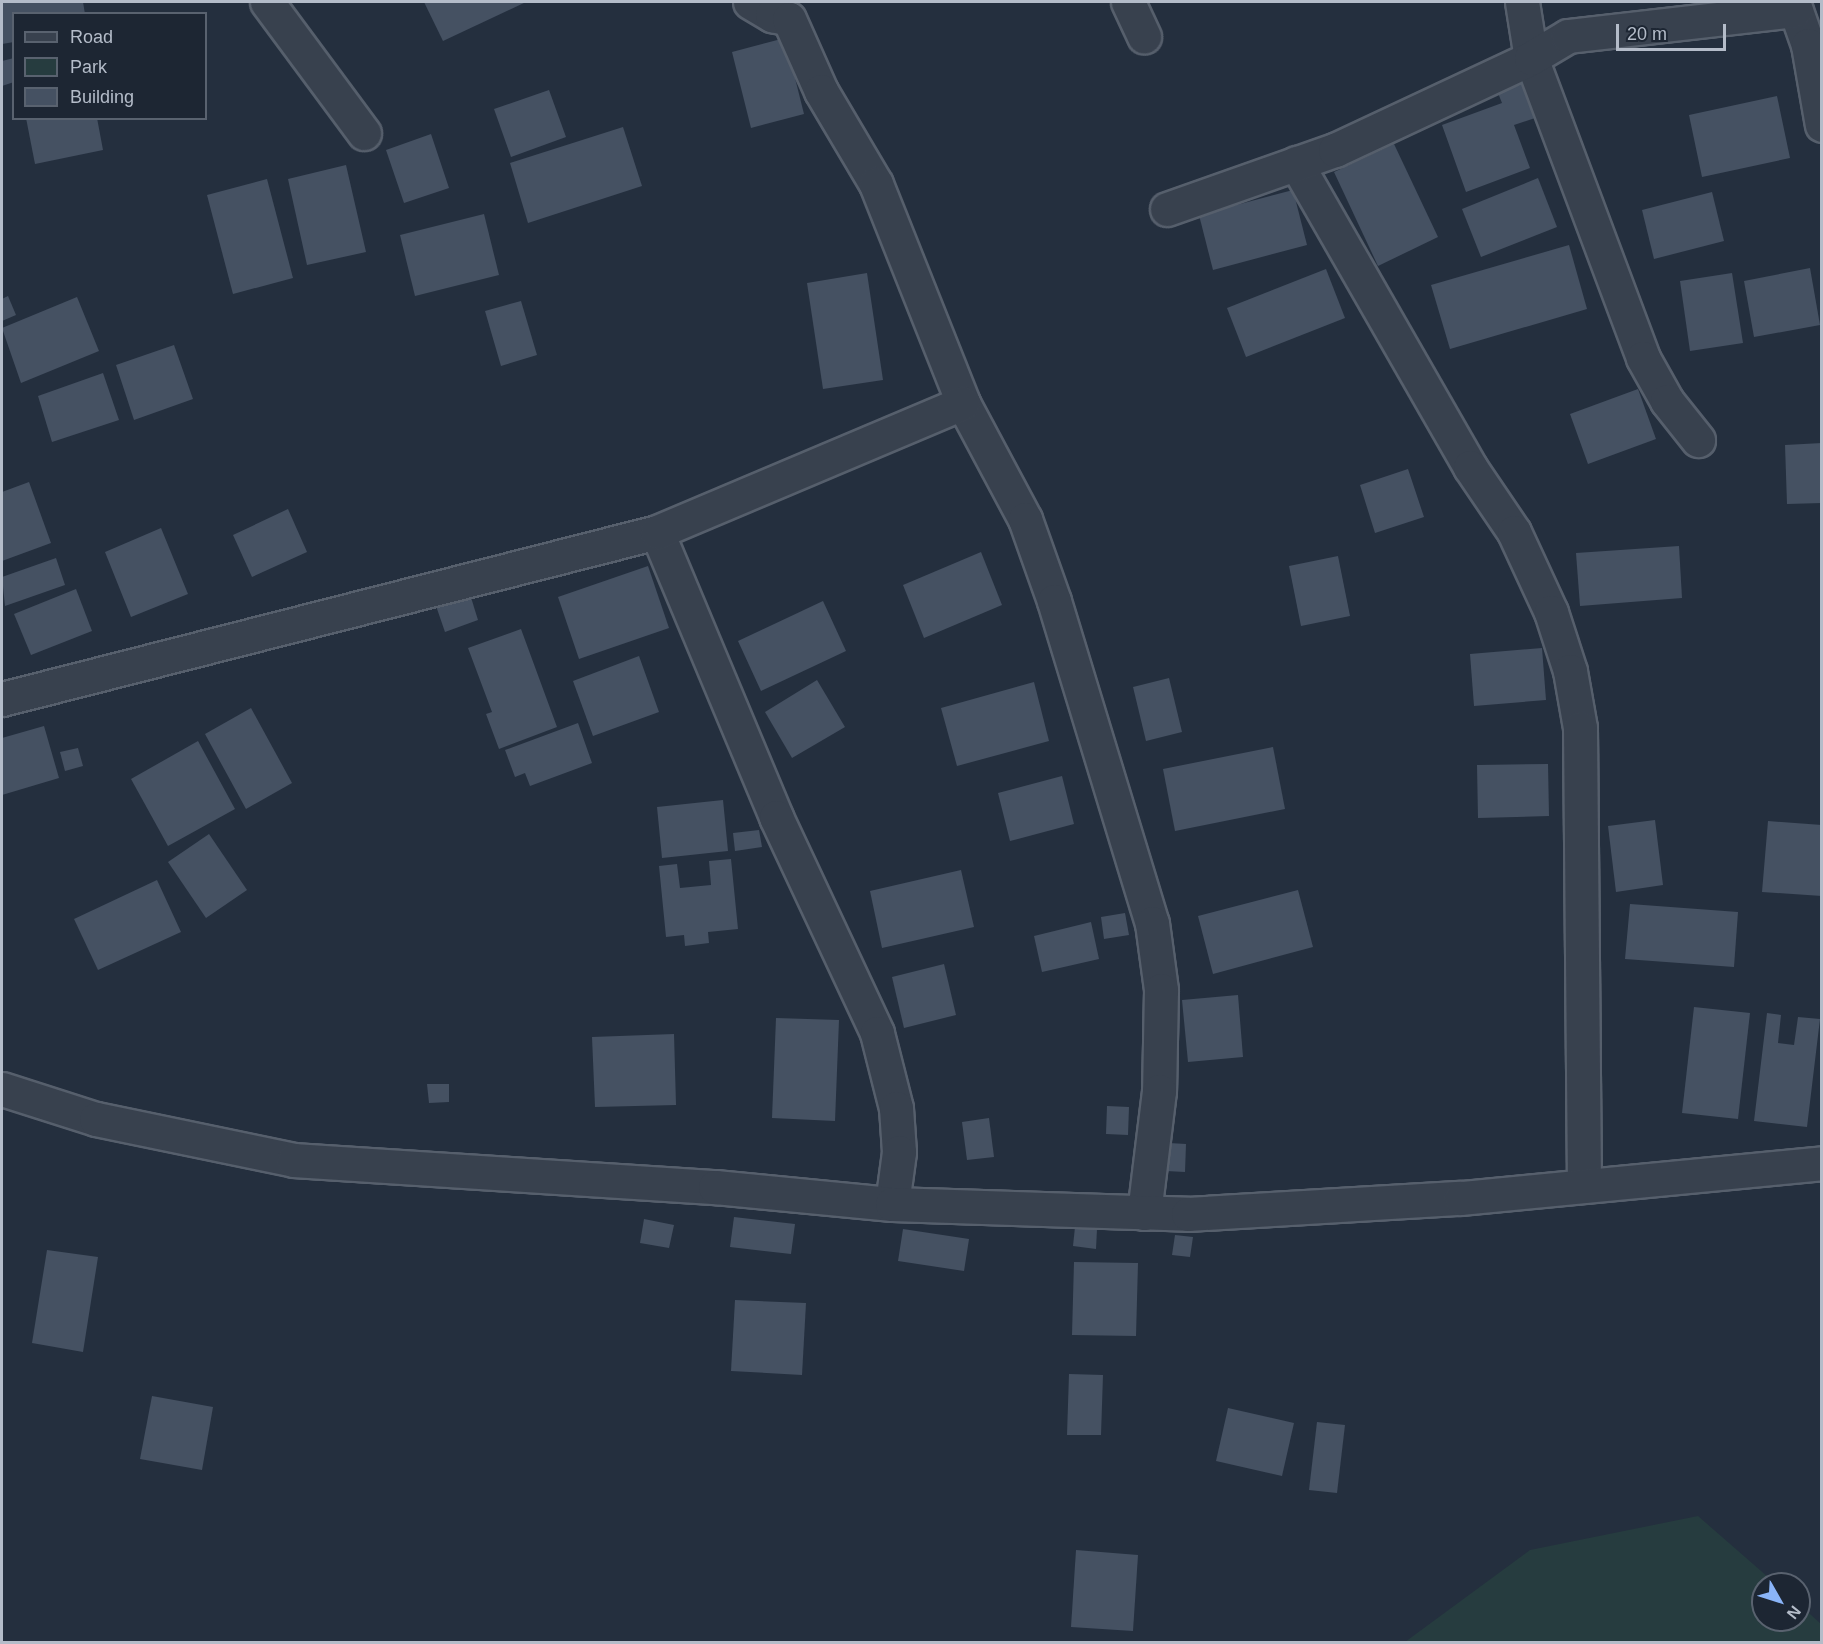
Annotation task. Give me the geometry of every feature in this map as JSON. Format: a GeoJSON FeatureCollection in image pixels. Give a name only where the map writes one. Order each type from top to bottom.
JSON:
{"type":"FeatureCollection","features":[{"type":"Feature","properties":{"kind":"street"},"geometry":{"type":"LineString","coordinates":[[267,2],[364,133]]}},
{"type":"Feature","properties":{"kind":"street"},"geometry":{"type":"LineString","coordinates":[[750,2],[772,15],[789,19],[821,92],[876,184],[963,403],[1025,519],[1152,923],[1161,990],[1159,1080],[1144,1212]]}},
{"type":"Feature","properties":{"kind":"street"},"geometry":{"type":"LineString","coordinates":[[1128,2],[1144,36]]}},
{"type":"Feature","properties":{"kind":"street"},"geometry":{"type":"LineString","coordinates":[[1522,2],[1531,58],[1643,358],[1667,401],[1698,440]]}},
{"type":"Feature","properties":{"kind":"street"},"geometry":{"type":"LineString","coordinates":[[1167,209],[1335,150],[1531,58],[1568,36],[1795,6],[1815,43],[1821,125]]}},
{"type":"Feature","properties":{"kind":"street"},"geometry":{"type":"LineString","coordinates":[[1296,163],[1470,467],[1514,532],[1551,612],[1570,671],[1580,728],[1584,1186]]}},
{"type":"Feature","properties":{"kind":"street"},"geometry":{"type":"LineString","coordinates":[[2,699],[657,532],[963,403]]}},
{"type":"Feature","properties":{"kind":"street"},"geometry":{"type":"LineString","coordinates":[[657,532],[776,817],[877,1033],[896,1108],[899,1152],[892,1204]]}},
{"type":"Feature","properties":{"kind":"street"},"geometry":{"type":"LineString","coordinates":[[2,1089],[96,1119],[294,1160],[715,1187],[892,1204],[1188,1214],[1461,1198],[1821,1163]]}},
{"type":"Feature","properties":{"kind":"green space"},"geometry":{"type":"Polygon","coordinates":[[[1698,1516],[1762,1572],[1751,1572],[1751,1632],[1811,1632],[1811,1615],[1821,1624],[1821,1642],[1405,1642],[1530,1550],[1698,1516]]]}},
{"type":"Feature","properties":{"kind":"building"},"geometry":{"type":"Polygon","coordinates":[[[2,2],[83,2],[85,12],[12,12],[12,42],[2,44],[2,2]]]}},
{"type":"Feature","properties":{"kind":"building"},"geometry":{"type":"Polygon","coordinates":[[[424,2],[526,2],[443,41],[424,2]]]}},
{"type":"Feature","properties":{"kind":"building"},"geometry":{"type":"Polygon","coordinates":[[[785,38],[804,114],[751,128],[732,52],[785,38]]]}},
{"type":"Feature","properties":{"kind":"building"},"geometry":{"type":"Polygon","coordinates":[[[12,58],[12,83],[2,86],[2,61],[12,58]]]}},
{"type":"Feature","properties":{"kind":"building"},"geometry":{"type":"Polygon","coordinates":[[[1523,84],[1535,118],[1514,125],[1530,168],[1466,192],[1442,125],[1502,103],[1498,93],[1523,84]]]}},
{"type":"Feature","properties":{"kind":"building"},"geometry":{"type":"Polygon","coordinates":[[[549,90],[566,137],[511,157],[494,109],[549,90]]]}},
{"type":"Feature","properties":{"kind":"building"},"geometry":{"type":"Polygon","coordinates":[[[1777,96],[1790,158],[1702,177],[1689,115],[1777,96]]]}},
{"type":"Feature","properties":{"kind":"building"},"geometry":{"type":"Polygon","coordinates":[[[26,120],[97,120],[103,150],[35,164],[26,120]]]}},
{"type":"Feature","properties":{"kind":"building"},"geometry":{"type":"Polygon","coordinates":[[[623,127],[642,186],[528,223],[510,163],[623,127]]]}},
{"type":"Feature","properties":{"kind":"building"},"geometry":{"type":"Polygon","coordinates":[[[431,134],[449,188],[404,203],[386,150],[431,134]]]}},
{"type":"Feature","properties":{"kind":"building"},"geometry":{"type":"Polygon","coordinates":[[[1394,144],[1438,237],[1378,266],[1334,172],[1394,144]]]}},
{"type":"Feature","properties":{"kind":"building"},"geometry":{"type":"Polygon","coordinates":[[[346,165],[366,252],[307,265],[288,179],[346,165]]]}},
{"type":"Feature","properties":{"kind":"building"},"geometry":{"type":"Polygon","coordinates":[[[1538,178],[1557,227],[1481,257],[1462,209],[1538,178]]]}},
{"type":"Feature","properties":{"kind":"building"},"geometry":{"type":"Polygon","coordinates":[[[267,179],[293,278],[233,294],[207,195],[267,179]]]}},
{"type":"Feature","properties":{"kind":"building"},"geometry":{"type":"Polygon","coordinates":[[[1293,190],[1307,245],[1213,270],[1199,215],[1293,190]]]}},
{"type":"Feature","properties":{"kind":"building"},"geometry":{"type":"Polygon","coordinates":[[[1712,192],[1724,241],[1654,259],[1642,210],[1712,192]]]}},
{"type":"Feature","properties":{"kind":"building"},"geometry":{"type":"Polygon","coordinates":[[[484,214],[499,275],[415,296],[400,235],[484,214]]]}},
{"type":"Feature","properties":{"kind":"building"},"geometry":{"type":"Polygon","coordinates":[[[1569,245],[1587,309],[1450,349],[1431,285],[1569,245]]]}},
{"type":"Feature","properties":{"kind":"building"},"geometry":{"type":"Polygon","coordinates":[[[1810,268],[1820,325],[1754,337],[1744,281],[1810,268]]]}},
{"type":"Feature","properties":{"kind":"building"},"geometry":{"type":"Polygon","coordinates":[[[1326,269],[1345,318],[1246,357],[1227,308],[1326,269]]]}},
{"type":"Feature","properties":{"kind":"building"},"geometry":{"type":"Polygon","coordinates":[[[867,273],[883,380],[823,389],[807,283],[867,273]]]}},
{"type":"Feature","properties":{"kind":"building"},"geometry":{"type":"Polygon","coordinates":[[[1732,273],[1743,343],[1690,351],[1680,281],[1732,273]]]}},
{"type":"Feature","properties":{"kind":"building"},"geometry":{"type":"Polygon","coordinates":[[[8,296],[16,315],[2,321],[2,299],[8,296]]]}},
{"type":"Feature","properties":{"kind":"building"},"geometry":{"type":"Polygon","coordinates":[[[77,297],[99,351],[21,383],[2,328],[77,297]]]}},
{"type":"Feature","properties":{"kind":"building"},"geometry":{"type":"Polygon","coordinates":[[[521,301],[537,355],[501,366],[485,311],[521,301]]]}},
{"type":"Feature","properties":{"kind":"building"},"geometry":{"type":"Polygon","coordinates":[[[174,345],[193,399],[134,420],[116,365],[174,345]]]}},
{"type":"Feature","properties":{"kind":"building"},"geometry":{"type":"Polygon","coordinates":[[[103,373],[119,420],[52,442],[38,396],[103,373]]]}},
{"type":"Feature","properties":{"kind":"building"},"geometry":{"type":"Polygon","coordinates":[[[1638,389],[1656,439],[1588,464],[1570,414],[1638,389]]]}},
{"type":"Feature","properties":{"kind":"building"},"geometry":{"type":"Polygon","coordinates":[[[1822,443],[1822,503],[1787,504],[1785,445],[1822,443]]]}},
{"type":"Feature","properties":{"kind":"building"},"geometry":{"type":"Polygon","coordinates":[[[1408,469],[1424,517],[1375,533],[1360,485],[1408,469]]]}},
{"type":"Feature","properties":{"kind":"building"},"geometry":{"type":"Polygon","coordinates":[[[29,482],[51,543],[2,561],[2,492],[29,482]]]}},
{"type":"Feature","properties":{"kind":"building"},"geometry":{"type":"Polygon","coordinates":[[[288,509],[307,552],[252,577],[233,535],[288,509]]]}},
{"type":"Feature","properties":{"kind":"building"},"geometry":{"type":"Polygon","coordinates":[[[161,528],[188,594],[131,617],[105,552],[161,528]]]}},
{"type":"Feature","properties":{"kind":"building"},"geometry":{"type":"Polygon","coordinates":[[[1679,546],[1682,598],[1580,606],[1576,553],[1679,546]]]}},
{"type":"Feature","properties":{"kind":"building"},"geometry":{"type":"Polygon","coordinates":[[[981,552],[1002,605],[924,638],[903,585],[981,552]]]}},
{"type":"Feature","properties":{"kind":"building"},"geometry":{"type":"Polygon","coordinates":[[[1338,556],[1350,616],[1301,626],[1289,566],[1338,556]]]}},
{"type":"Feature","properties":{"kind":"building"},"geometry":{"type":"Polygon","coordinates":[[[56,558],[65,585],[5,606],[2,577],[56,558]]]}},
{"type":"Feature","properties":{"kind":"building"},"geometry":{"type":"Polygon","coordinates":[[[648,566],[669,628],[579,659],[558,597],[648,566]]]}},
{"type":"Feature","properties":{"kind":"building"},"geometry":{"type":"Polygon","coordinates":[[[76,589],[92,631],[31,655],[14,614],[76,589]]]}},
{"type":"Feature","properties":{"kind":"building"},"geometry":{"type":"Polygon","coordinates":[[[469,591],[478,620],[445,632],[435,603],[469,591]]]}},
{"type":"Feature","properties":{"kind":"building"},"geometry":{"type":"Polygon","coordinates":[[[823,601],[846,651],[761,691],[738,641],[823,601]]]}},
{"type":"Feature","properties":{"kind":"building"},"geometry":{"type":"Polygon","coordinates":[[[521,629],[557,727],[499,749],[486,714],[492,712],[468,648],[521,629]]]}},
{"type":"Feature","properties":{"kind":"building"},"geometry":{"type":"Polygon","coordinates":[[[1542,648],[1546,700],[1474,706],[1470,654],[1542,648]]]}},
{"type":"Feature","properties":{"kind":"building"},"geometry":{"type":"Polygon","coordinates":[[[639,656],[659,712],[593,736],[573,681],[639,656]]]}},
{"type":"Feature","properties":{"kind":"building"},"geometry":{"type":"Polygon","coordinates":[[[1169,678],[1182,732],[1146,741],[1133,687],[1169,678]]]}},
{"type":"Feature","properties":{"kind":"building"},"geometry":{"type":"Polygon","coordinates":[[[817,680],[845,727],[792,758],[765,712],[817,680]]]}},
{"type":"Feature","properties":{"kind":"building"},"geometry":{"type":"Polygon","coordinates":[[[1034,682],[1049,741],[957,766],[941,708],[1034,682]]]}},
{"type":"Feature","properties":{"kind":"building"},"geometry":{"type":"Polygon","coordinates":[[[251,708],[292,783],[246,809],[205,734],[251,708]]]}},
{"type":"Feature","properties":{"kind":"building"},"geometry":{"type":"Polygon","coordinates":[[[578,723],[592,763],[530,786],[525,773],[515,777],[505,750],[578,723]]]}},
{"type":"Feature","properties":{"kind":"building"},"geometry":{"type":"Polygon","coordinates":[[[44,726],[59,778],[2,795],[2,738],[44,726]]]}},
{"type":"Feature","properties":{"kind":"building"},"geometry":{"type":"Polygon","coordinates":[[[198,741],[235,809],[168,846],[131,779],[198,741]]]}},
{"type":"Feature","properties":{"kind":"building"},"geometry":{"type":"Polygon","coordinates":[[[1273,747],[1285,809],[1175,831],[1163,769],[1273,747]]]}},
{"type":"Feature","properties":{"kind":"building"},"geometry":{"type":"Polygon","coordinates":[[[78,748],[83,766],[65,771],[60,752],[78,748]]]}},
{"type":"Feature","properties":{"kind":"building"},"geometry":{"type":"Polygon","coordinates":[[[1548,764],[1549,816],[1478,818],[1477,765],[1548,764]]]}},
{"type":"Feature","properties":{"kind":"building"},"geometry":{"type":"Polygon","coordinates":[[[1062,776],[1074,824],[1010,841],[998,793],[1062,776]]]}},
{"type":"Feature","properties":{"kind":"building"},"geometry":{"type":"Polygon","coordinates":[[[723,800],[728,851],[662,858],[657,807],[723,800]]]}},
{"type":"Feature","properties":{"kind":"building"},"geometry":{"type":"Polygon","coordinates":[[[1655,820],[1663,885],[1616,892],[1608,826],[1655,820]]]}},
{"type":"Feature","properties":{"kind":"building"},"geometry":{"type":"Polygon","coordinates":[[[1768,821],[1822,825],[1822,896],[1762,892],[1768,821]]]}},
{"type":"Feature","properties":{"kind":"building"},"geometry":{"type":"Polygon","coordinates":[[[759,830],[762,847],[735,851],[733,833],[759,830]]]}},
{"type":"Feature","properties":{"kind":"building"},"geometry":{"type":"Polygon","coordinates":[[[209,834],[247,890],[206,918],[168,862],[209,834]]]}},
{"type":"Feature","properties":{"kind":"building"},"geometry":{"type":"Polygon","coordinates":[[[731,859],[738,929],[708,932],[709,943],[685,946],[684,935],[666,937],[659,866],[677,864],[680,888],[711,885],[709,861],[731,859]]]}},
{"type":"Feature","properties":{"kind":"building"},"geometry":{"type":"Polygon","coordinates":[[[961,870],[974,927],[882,948],[870,891],[961,870]]]}},
{"type":"Feature","properties":{"kind":"building"},"geometry":{"type":"Polygon","coordinates":[[[157,880],[181,932],[98,970],[74,919],[157,880]]]}},
{"type":"Feature","properties":{"kind":"building"},"geometry":{"type":"Polygon","coordinates":[[[1298,890],[1313,947],[1213,974],[1198,916],[1298,890]]]}},
{"type":"Feature","properties":{"kind":"building"},"geometry":{"type":"Polygon","coordinates":[[[1630,904],[1738,912],[1734,967],[1625,959],[1630,904]]]}},
{"type":"Feature","properties":{"kind":"building"},"geometry":{"type":"Polygon","coordinates":[[[1125,913],[1129,935],[1104,939],[1101,917],[1125,913]]]}},
{"type":"Feature","properties":{"kind":"building"},"geometry":{"type":"Polygon","coordinates":[[[1091,922],[1099,959],[1042,972],[1034,936],[1091,922]]]}},
{"type":"Feature","properties":{"kind":"building"},"geometry":{"type":"Polygon","coordinates":[[[944,964],[956,1015],[904,1028],[892,977],[944,964]]]}},
{"type":"Feature","properties":{"kind":"building"},"geometry":{"type":"Polygon","coordinates":[[[1238,995],[1243,1057],[1188,1062],[1182,1000],[1238,995]]]}},
{"type":"Feature","properties":{"kind":"building"},"geometry":{"type":"Polygon","coordinates":[[[1694,1007],[1750,1013],[1738,1119],[1682,1113],[1694,1007]]]}},
{"type":"Feature","properties":{"kind":"building"},"geometry":{"type":"Polygon","coordinates":[[[1767,1013],[1781,1015],[1778,1043],[1794,1045],[1798,1017],[1820,1019],[1807,1127],[1754,1121],[1767,1013]]]}},
{"type":"Feature","properties":{"kind":"building"},"geometry":{"type":"Polygon","coordinates":[[[776,1018],[839,1020],[835,1121],[772,1118],[776,1018]]]}},
{"type":"Feature","properties":{"kind":"building"},"geometry":{"type":"Polygon","coordinates":[[[674,1034],[676,1105],[595,1107],[592,1037],[674,1034]]]}},
{"type":"Feature","properties":{"kind":"building"},"geometry":{"type":"Polygon","coordinates":[[[427,1084],[449,1084],[449,1102],[429,1103],[427,1084]]]}},
{"type":"Feature","properties":{"kind":"building"},"geometry":{"type":"Polygon","coordinates":[[[1107,1106],[1129,1107],[1128,1135],[1106,1134],[1107,1106]]]}},
{"type":"Feature","properties":{"kind":"building"},"geometry":{"type":"Polygon","coordinates":[[[989,1118],[994,1157],[967,1160],[962,1122],[989,1118]]]}},
{"type":"Feature","properties":{"kind":"building"},"geometry":{"type":"Polygon","coordinates":[[[1169,1143],[1186,1144],[1185,1172],[1166,1171],[1169,1143]]]}},
{"type":"Feature","properties":{"kind":"building"},"geometry":{"type":"Polygon","coordinates":[[[734,1217],[795,1224],[791,1254],[730,1247],[734,1217]]]}},
{"type":"Feature","properties":{"kind":"building"},"geometry":{"type":"Polygon","coordinates":[[[644,1219],[674,1225],[669,1248],[640,1243],[644,1219]]]}},
{"type":"Feature","properties":{"kind":"building"},"geometry":{"type":"Polygon","coordinates":[[[1075,1227],[1097,1229],[1096,1249],[1073,1246],[1075,1227]]]}},
{"type":"Feature","properties":{"kind":"building"},"geometry":{"type":"Polygon","coordinates":[[[903,1229],[969,1239],[964,1271],[898,1261],[903,1229]]]}},
{"type":"Feature","properties":{"kind":"building"},"geometry":{"type":"Polygon","coordinates":[[[1175,1235],[1193,1237],[1190,1257],[1172,1255],[1175,1235]]]}},
{"type":"Feature","properties":{"kind":"building"},"geometry":{"type":"Polygon","coordinates":[[[47,1250],[98,1257],[83,1352],[32,1343],[47,1250]]]}},
{"type":"Feature","properties":{"kind":"building"},"geometry":{"type":"Polygon","coordinates":[[[1074,1262],[1138,1263],[1136,1336],[1072,1335],[1074,1262]]]}},
{"type":"Feature","properties":{"kind":"building"},"geometry":{"type":"Polygon","coordinates":[[[735,1300],[806,1303],[802,1375],[731,1371],[735,1300]]]}},
{"type":"Feature","properties":{"kind":"building"},"geometry":{"type":"Polygon","coordinates":[[[1069,1374],[1103,1375],[1101,1435],[1067,1435],[1069,1374]]]}},
{"type":"Feature","properties":{"kind":"building"},"geometry":{"type":"Polygon","coordinates":[[[152,1396],[213,1407],[202,1470],[140,1459],[152,1396]]]}},
{"type":"Feature","properties":{"kind":"building"},"geometry":{"type":"Polygon","coordinates":[[[1228,1408],[1294,1423],[1282,1476],[1216,1461],[1228,1408]]]}},
{"type":"Feature","properties":{"kind":"building"},"geometry":{"type":"Polygon","coordinates":[[[1317,1422],[1345,1425],[1337,1493],[1309,1490],[1317,1422]]]}},
{"type":"Feature","properties":{"kind":"building"},"geometry":{"type":"Polygon","coordinates":[[[1076,1550],[1138,1555],[1133,1631],[1071,1627],[1076,1550]]]}}]}
